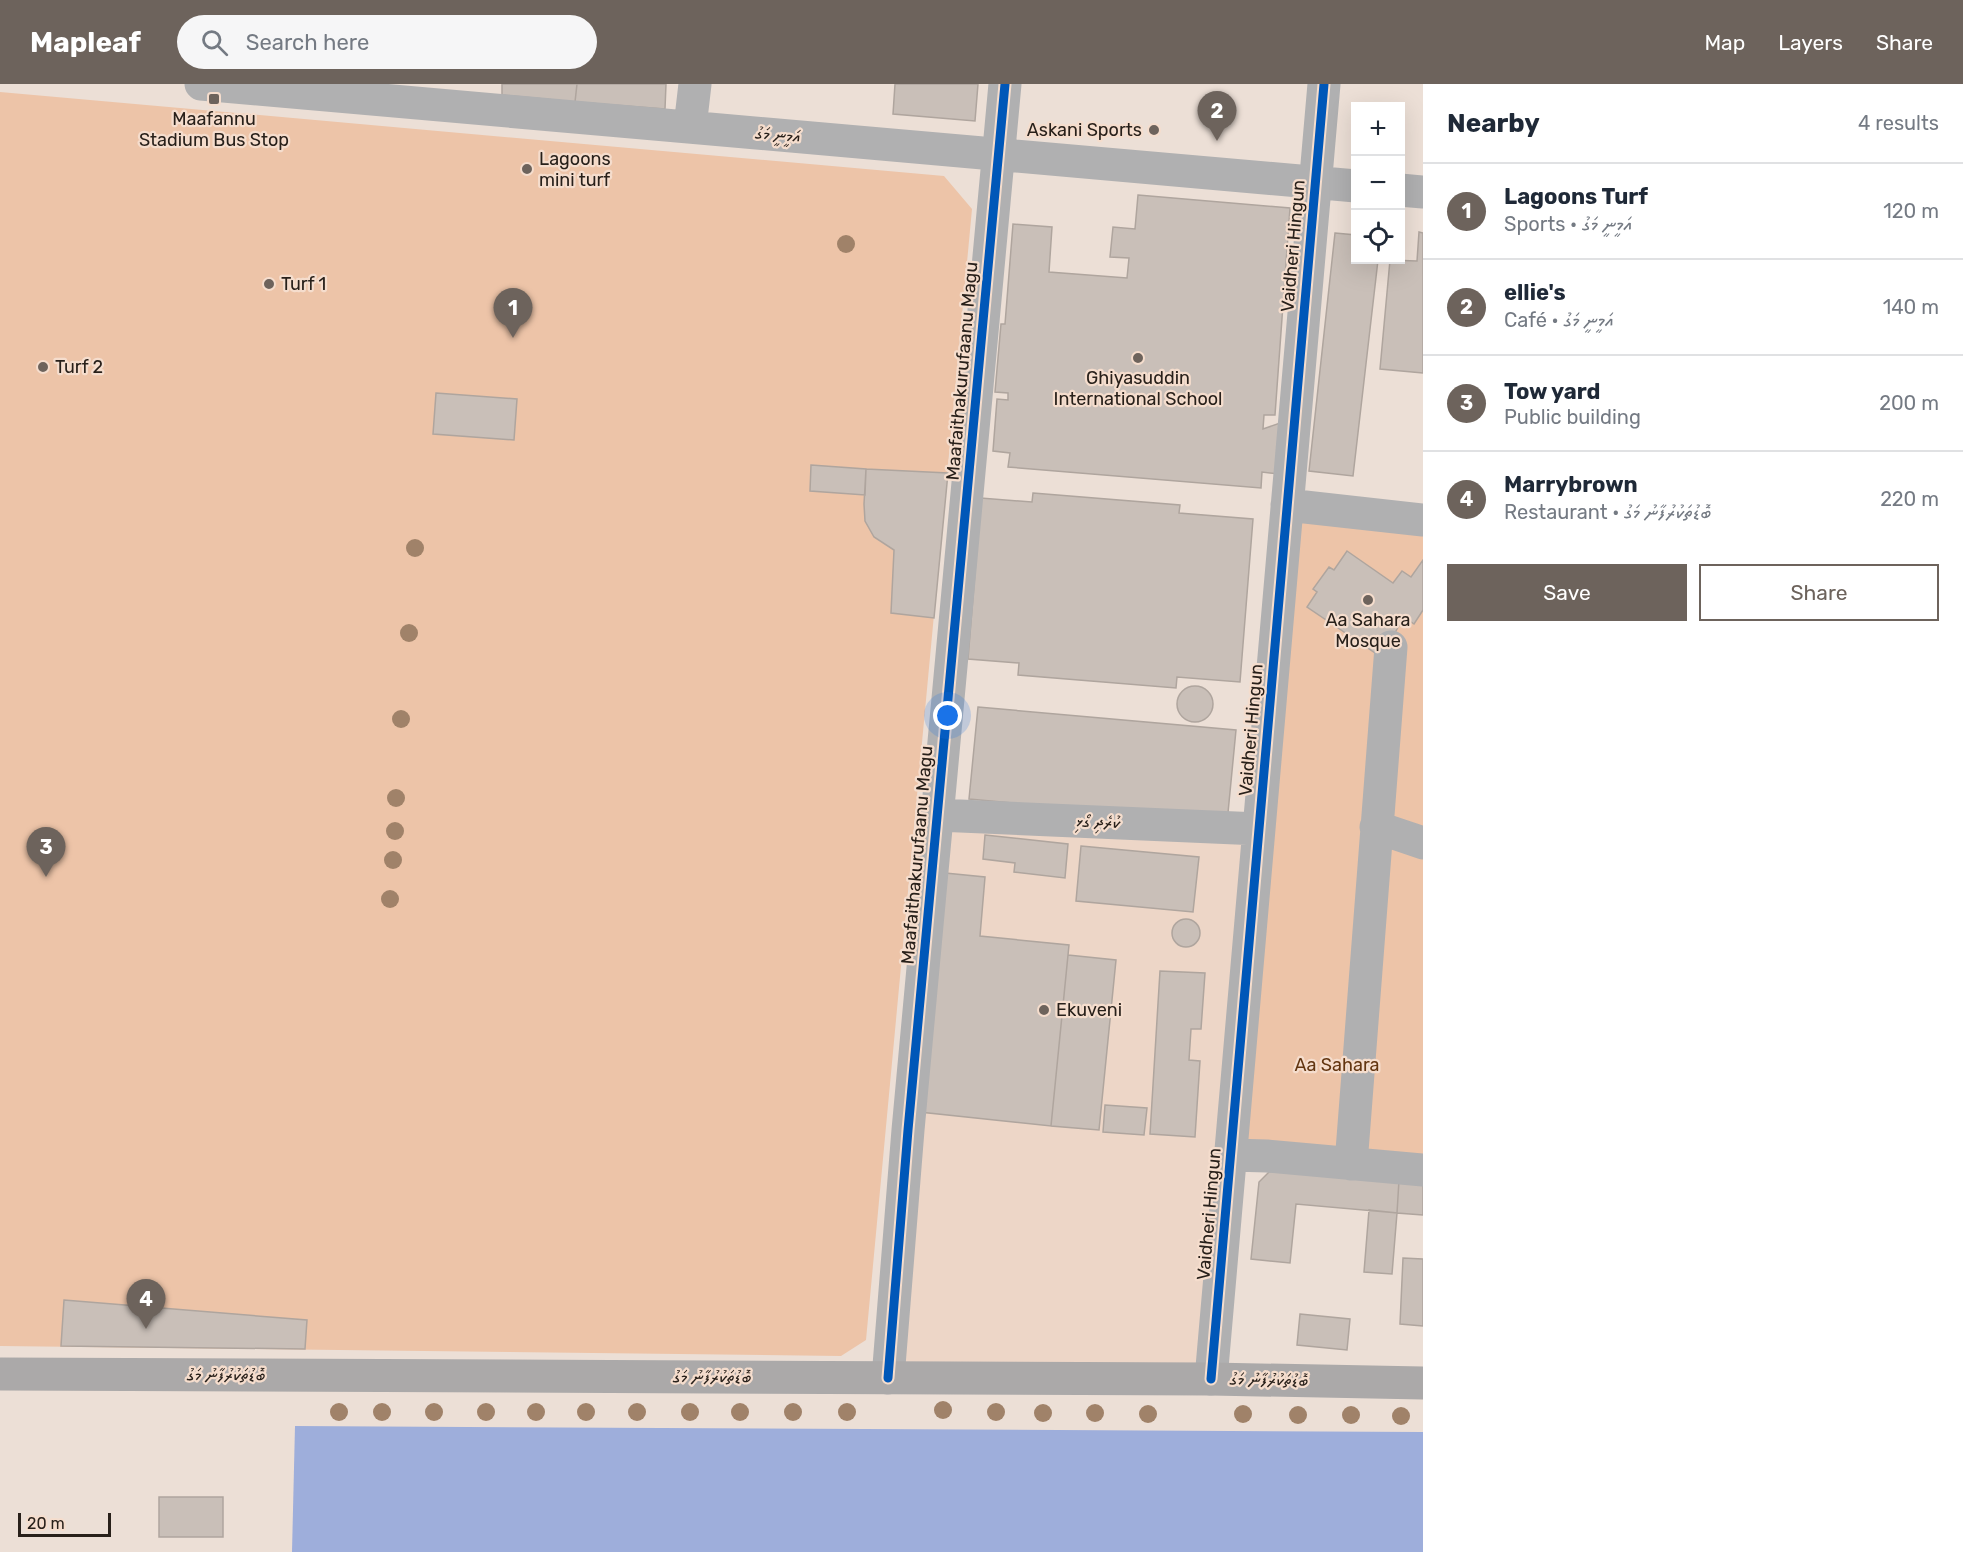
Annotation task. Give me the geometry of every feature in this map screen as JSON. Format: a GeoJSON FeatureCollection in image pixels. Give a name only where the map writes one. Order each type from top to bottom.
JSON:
{"type":"FeatureCollection","features":[{"type":"Feature","properties":{"kind":"main road","name":"ބޮޑުތަކުރުފާނު މަގު"},"geometry":{"type":"LineString","coordinates":[[0,1374],[1211,1379],[1423,1383]]}},
{"type":"Feature","properties":{"kind":"street","name":"އަމީނީ މަގު"},"geometry":{"type":"LineString","coordinates":[[201,84],[379,92],[690,127],[1351,186]]}},
{"type":"Feature","properties":{"kind":"street"},"geometry":{"type":"LineString","coordinates":[[690,127],[695,84]]}},
{"type":"Feature","properties":{"kind":"street","name":"Maafaithakurufaanu Magu"},"geometry":{"type":"LineString","coordinates":[[888,1378],[908,1130],[1005,84]]}},
{"type":"Feature","properties":{"kind":"street","name":"Vaidheri Hingun"},"geometry":{"type":"LineString","coordinates":[[1211,1379],[1324,84]]}},
{"type":"Feature","properties":{"kind":"street"},"geometry":{"type":"LineString","coordinates":[[1405,190],[1423,192]]}},
{"type":"Feature","properties":{"kind":"street"},"geometry":{"type":"LineString","coordinates":[[1287,505],[1423,520]]}},
{"type":"Feature","properties":{"kind":"street"},"geometry":{"type":"LineString","coordinates":[[1351,1164],[1391,647]]}},
{"type":"Feature","properties":{"kind":"street","name":"ކުރެދި ގޯޅި"},"geometry":{"type":"LineString","coordinates":[[937,815],[1259,829]]}},
{"type":"Feature","properties":{"kind":"street"},"geometry":{"type":"LineString","coordinates":[[1376,827],[1423,843]]}},
{"type":"Feature","properties":{"kind":"street"},"geometry":{"type":"LineString","coordinates":[[1231,1155],[1267,1156],[1423,1170]]}},
{"type":"Feature","properties":{"kind":"shaded area"},"geometry":{"type":"Polygon","coordinates":[[[937,815],[1259,829],[1211,1379],[888,1378],[937,815]]]}},
{"type":"Feature","properties":{"kind":"green space"},"geometry":{"type":"Polygon","coordinates":[[[0,92],[944,176],[972,209],[866,1340],[841,1356],[0,1346],[0,92]]]}},
{"type":"Feature","properties":{"kind":"green space","name":"Aa Sahara"},"geometry":{"type":"Polygon","coordinates":[[[1298,517],[1423,533],[1423,1159],[1243,1145],[1298,517]]]}},
{"type":"Feature","properties":{"kind":"water"},"geometry":{"type":"Polygon","coordinates":[[[295,1426],[1423,1432],[1423,1552],[292,1552],[295,1426]]]}},
{"type":"Feature","properties":{"kind":"building"},"geometry":{"type":"Polygon","coordinates":[[[502,84],[577,84],[575,102],[502,95],[502,84]]]}},
{"type":"Feature","properties":{"kind":"building"},"geometry":{"type":"Polygon","coordinates":[[[577,84],[666,84],[665,109],[575,102],[577,84]]]}},
{"type":"Feature","properties":{"kind":"building"},"geometry":{"type":"Polygon","coordinates":[[[895,84],[978,84],[975,121],[893,114],[895,84]]]}},
{"type":"Feature","properties":{"kind":"building","name":"Ghiyasuddin International School"},"geometry":{"type":"Polygon","coordinates":[[[1138,195],[1290,208],[1275,415],[1264,415],[1263,429],[1283,422],[1279,474],[1262,472],[1261,488],[1008,467],[1010,453],[993,451],[997,399],[1008,400],[1008,393],[995,392],[1001,324],[1005,324],[1013,224],[1052,227],[1049,272],[1127,278],[1129,258],[1110,257],[1113,227],[1135,229],[1138,195]]]}},
{"type":"Feature","properties":{"kind":"building"},"geometry":{"type":"Polygon","coordinates":[[[1419,232],[1423,233],[1423,373],[1380,369],[1390,264],[1417,261],[1419,232]]]}},
{"type":"Feature","properties":{"kind":"building"},"geometry":{"type":"Polygon","coordinates":[[[1335,233],[1351,235],[1351,264],[1378,264],[1353,476],[1309,471],[1335,233]]]}},
{"type":"Feature","properties":{"kind":"building"},"geometry":{"type":"Polygon","coordinates":[[[436,393],[517,399],[514,440],[433,434],[436,393]]]}},
{"type":"Feature","properties":{"kind":"building"},"geometry":{"type":"Polygon","coordinates":[[[811,465],[866,469],[865,495],[810,491],[811,465]]]}},
{"type":"Feature","properties":{"kind":"building"},"geometry":{"type":"Polygon","coordinates":[[[866,469],[948,473],[934,618],[891,613],[894,550],[874,537],[865,521],[866,469]]]}},
{"type":"Feature","properties":{"kind":"building"},"geometry":{"type":"Polygon","coordinates":[[[1033,493],[1180,505],[1179,513],[1253,519],[1240,682],[1177,677],[1176,688],[1018,675],[1019,663],[968,659],[981,498],[1032,502],[1033,493]]]}},
{"type":"Feature","properties":{"kind":"building","name":"Aa Sahara Mosque"},"geometry":{"type":"Polygon","coordinates":[[[1347,551],[1393,583],[1402,571],[1411,577],[1423,560],[1423,610],[1414,624],[1404,617],[1381,657],[1307,607],[1317,592],[1313,589],[1329,567],[1334,570],[1347,551]]]}},
{"type":"Feature","properties":{"kind":"building"},"geometry":{"type":"Polygon","coordinates":[[[1195,686],[1208,691],[1213,704],[1208,717],[1195,722],[1182,717],[1177,704],[1182,691],[1195,686]]]}},
{"type":"Feature","properties":{"kind":"building"},"geometry":{"type":"Polygon","coordinates":[[[978,707],[1236,730],[1227,823],[969,799],[978,707]]]}},
{"type":"Feature","properties":{"kind":"building"},"geometry":{"type":"Polygon","coordinates":[[[985,835],[1068,844],[1065,878],[1014,872],[1015,863],[983,859],[985,835]]]}},
{"type":"Feature","properties":{"kind":"building"},"geometry":{"type":"Polygon","coordinates":[[[1081,846],[1199,857],[1193,912],[1076,901],[1081,846]]]}},
{"type":"Feature","properties":{"kind":"building"},"geometry":{"type":"Polygon","coordinates":[[[935,872],[985,877],[980,936],[1069,945],[1051,1126],[910,1111],[935,872]]]}},
{"type":"Feature","properties":{"kind":"building"},"geometry":{"type":"Polygon","coordinates":[[[1186,919],[1196,923],[1200,933],[1196,943],[1186,947],[1176,943],[1172,933],[1176,923],[1186,919]]]}},
{"type":"Feature","properties":{"kind":"building"},"geometry":{"type":"Polygon","coordinates":[[[1068,955],[1116,960],[1099,1130],[1051,1126],[1068,955]]]}},
{"type":"Feature","properties":{"kind":"building"},"geometry":{"type":"Polygon","coordinates":[[[1160,971],[1205,973],[1201,1029],[1191,1029],[1189,1060],[1200,1061],[1195,1137],[1150,1134],[1160,971]]]}},
{"type":"Feature","properties":{"kind":"building"},"geometry":{"type":"Polygon","coordinates":[[[1105,1105],[1147,1108],[1144,1135],[1103,1132],[1105,1105]]]}},
{"type":"Feature","properties":{"kind":"building"},"geometry":{"type":"Polygon","coordinates":[[[1273,1168],[1399,1180],[1397,1213],[1296,1204],[1290,1263],[1251,1259],[1259,1182],[1273,1168]]]}},
{"type":"Feature","properties":{"kind":"building"},"geometry":{"type":"Polygon","coordinates":[[[1399,1180],[1423,1182],[1423,1215],[1397,1213],[1399,1180]]]}},
{"type":"Feature","properties":{"kind":"building"},"geometry":{"type":"Polygon","coordinates":[[[1369,1210],[1397,1213],[1392,1274],[1364,1272],[1369,1210]]]}},
{"type":"Feature","properties":{"kind":"building"},"geometry":{"type":"Polygon","coordinates":[[[1403,1258],[1423,1259],[1423,1326],[1400,1324],[1403,1258]]]}},
{"type":"Feature","properties":{"kind":"building"},"geometry":{"type":"Polygon","coordinates":[[[64,1300],[307,1320],[305,1349],[61,1346],[64,1300]]]}},
{"type":"Feature","properties":{"kind":"building"},"geometry":{"type":"Polygon","coordinates":[[[1300,1314],[1350,1319],[1347,1350],[1297,1345],[1300,1314]]]}},
{"type":"Feature","properties":{"kind":"building"},"geometry":{"type":"Polygon","coordinates":[[[159,1497],[223,1497],[223,1537],[159,1537],[159,1497]]]}},
{"type":"Feature","properties":{"kind":"cycle path"},"geometry":{"type":"LineString","coordinates":[[888,1378],[908,1130],[1005,84]]}},
{"type":"Feature","properties":{"kind":"cycle path"},"geometry":{"type":"LineString","coordinates":[[1211,1379],[1324,84]]}},
{"type":"Feature","properties":{"kind":"place","name":"Maafannu Stadium Bus Stop"},"geometry":{"type":"Point","coordinates":[214,99]}},
{"type":"Feature","properties":{"kind":"place","name":"Askani Sports"},"geometry":{"type":"Point","coordinates":[1154,130]}},
{"type":"Feature","properties":{"kind":"place","name":"ellie's"},"geometry":{"type":"Point","coordinates":[1217,141]}},
{"type":"Feature","properties":{"kind":"place","name":"Lagoons mini turf"},"geometry":{"type":"Point","coordinates":[527,169]}},
{"type":"Feature","properties":{"kind":"place","name":"Turf 1"},"geometry":{"type":"Point","coordinates":[269,284]}},
{"type":"Feature","properties":{"kind":"place","name":"Lagoons Turf"},"geometry":{"type":"Point","coordinates":[513,338]}},
{"type":"Feature","properties":{"kind":"place","name":"Ghiyasuddin International School"},"geometry":{"type":"Point","coordinates":[1138,358]}},
{"type":"Feature","properties":{"kind":"place","name":"Turf 2"},"geometry":{"type":"Point","coordinates":[43,367]}},
{"type":"Feature","properties":{"kind":"place","name":"Aa Sahara Mosque"},"geometry":{"type":"Point","coordinates":[1368,600]}},
{"type":"Feature","properties":{"kind":"place","name":"Tow yard"},"geometry":{"type":"Point","coordinates":[46,877]}},
{"type":"Feature","properties":{"kind":"place","name":"Ekuveni"},"geometry":{"type":"Point","coordinates":[1044,1010]}},
{"type":"Feature","properties":{"kind":"place","name":"Marrybrown"},"geometry":{"type":"Point","coordinates":[146,1329]}}]}
